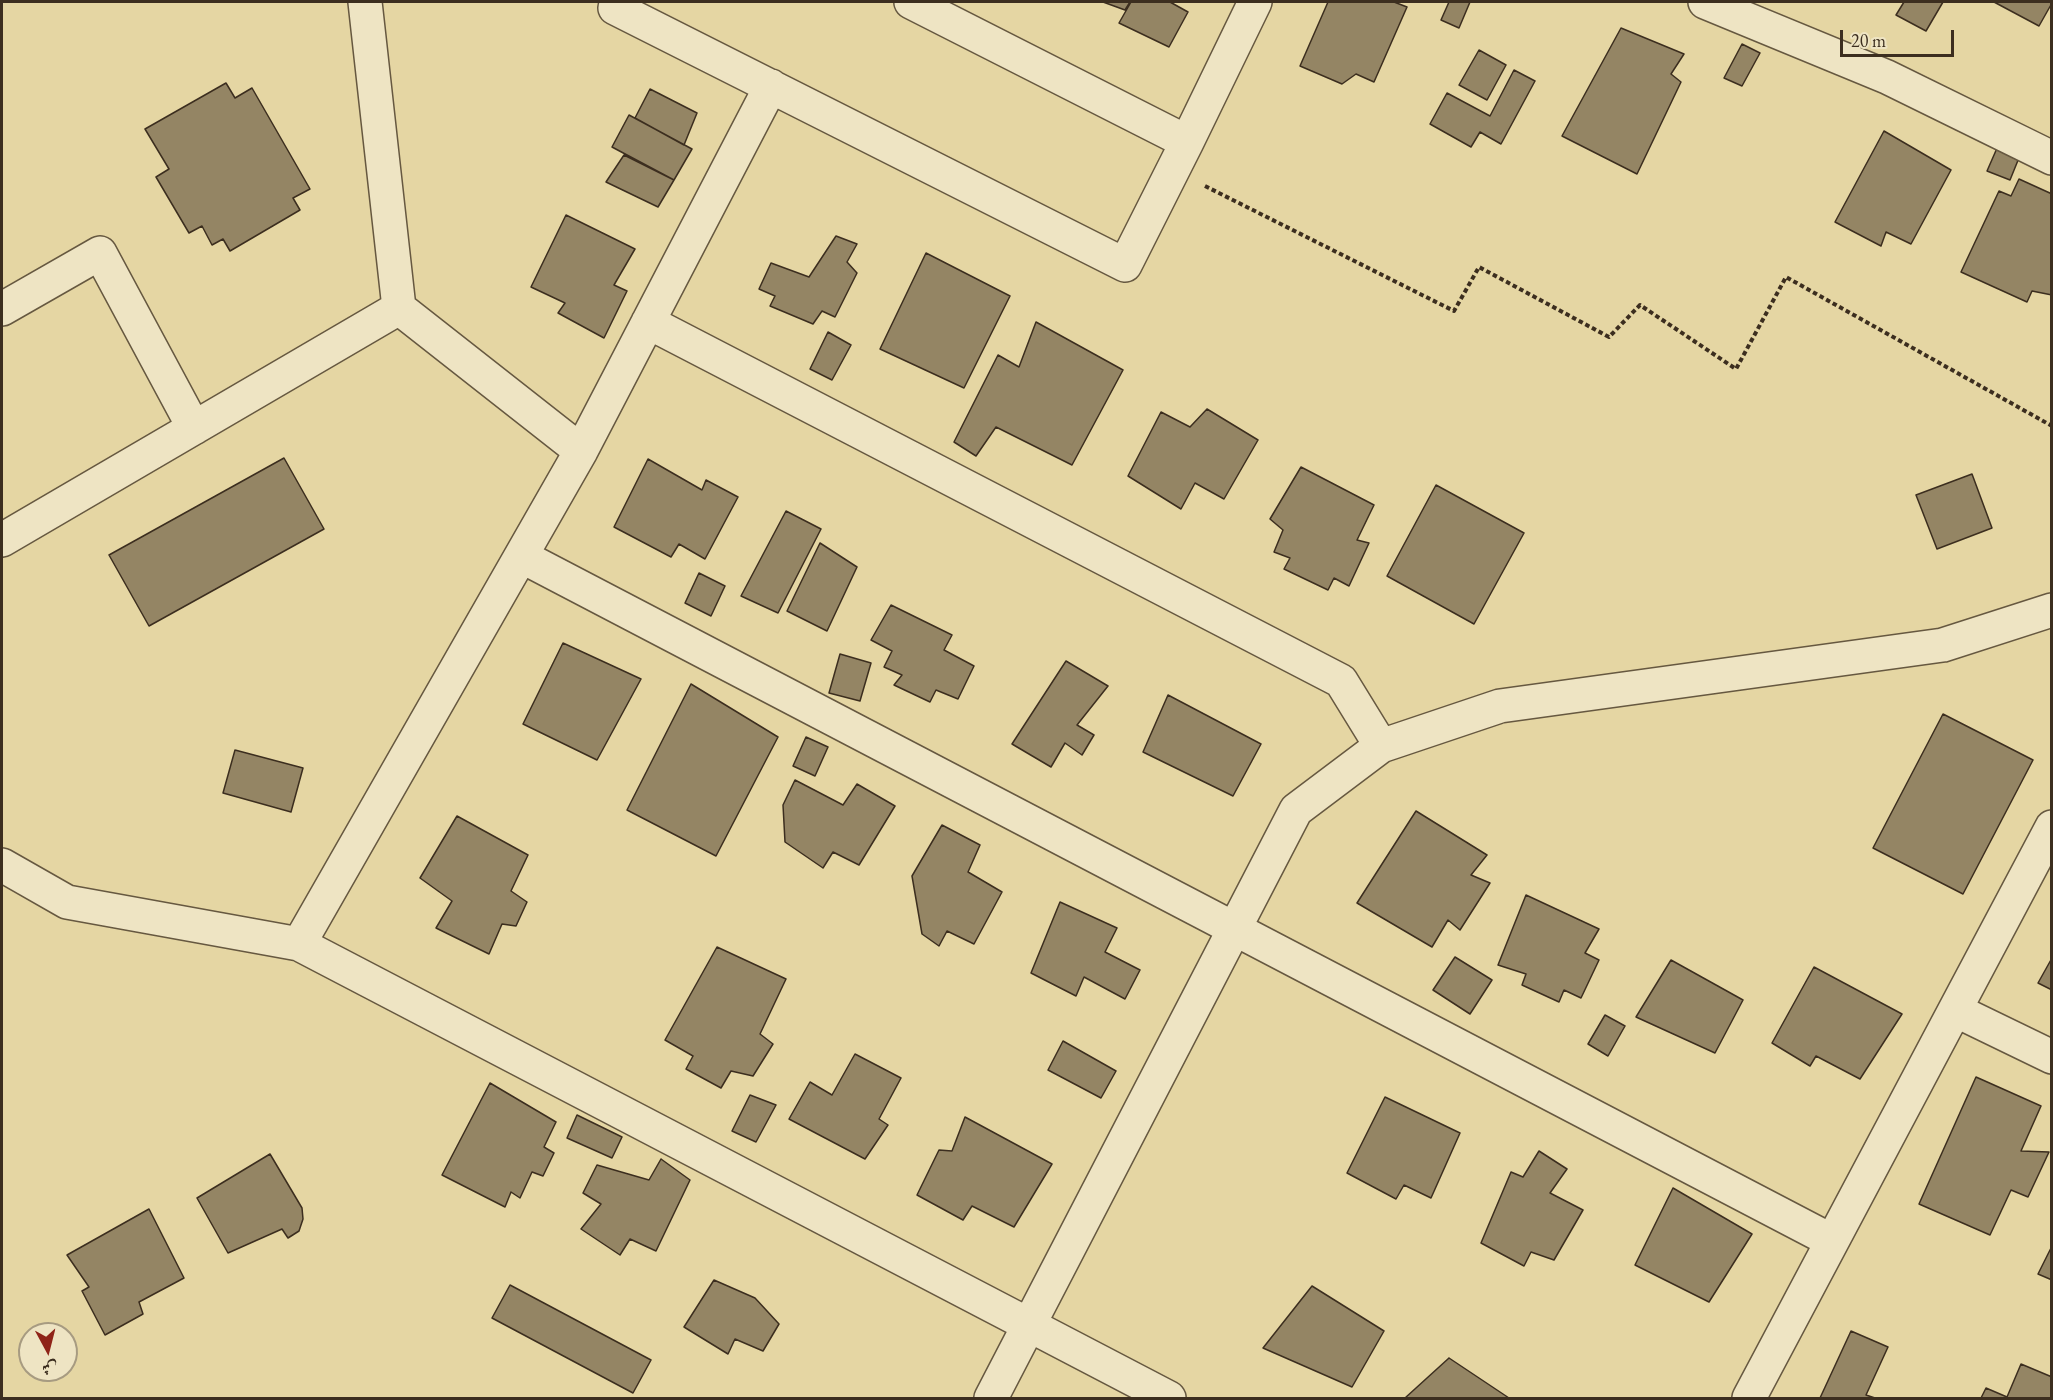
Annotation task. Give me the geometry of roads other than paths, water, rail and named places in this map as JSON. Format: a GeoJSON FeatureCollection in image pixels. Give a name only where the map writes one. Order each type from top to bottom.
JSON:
{"type":"FeatureCollection","features":[{"type":"Feature","properties":{"kind":"street"},"geometry":{"type":"LineString","coordinates":[[365,2],[399,308],[581,451]]}},
{"type":"Feature","properties":{"kind":"street"},"geometry":{"type":"LineString","coordinates":[[618,2],[615,8],[1125,265],[1255,2]]}},
{"type":"Feature","properties":{"kind":"street"},"geometry":{"type":"LineString","coordinates":[[911,2],[1180,156]]}},
{"type":"Feature","properties":{"kind":"street"},"geometry":{"type":"LineString","coordinates":[[1705,2],[1887,77],[2052,158]]}},
{"type":"Feature","properties":{"kind":"street"},"geometry":{"type":"LineString","coordinates":[[298,944],[581,451],[771,86]]}},
{"type":"Feature","properties":{"kind":"street"},"geometry":{"type":"LineString","coordinates":[[2,309],[100,253],[194,428]]}},
{"type":"Feature","properties":{"kind":"street"},"geometry":{"type":"LineString","coordinates":[[2,540],[399,308]]}},
{"type":"Feature","properties":{"kind":"street"},"geometry":{"type":"LineString","coordinates":[[648,322],[1341,681],[1381,746]]}},
{"type":"Feature","properties":{"kind":"street"},"geometry":{"type":"LineString","coordinates":[[521,556],[1832,1241]]}},
{"type":"Feature","properties":{"kind":"street"},"geometry":{"type":"LineString","coordinates":[[991,1398],[1296,810],[1381,746],[1500,706],[1943,645],[2052,610]]}},
{"type":"Feature","properties":{"kind":"street"},"geometry":{"type":"LineString","coordinates":[[1749,1398],[2052,827]]}},
{"type":"Feature","properties":{"kind":"street"},"geometry":{"type":"LineString","coordinates":[[2,865],[67,902],[298,944],[1169,1398]]}},
{"type":"Feature","properties":{"kind":"street"},"geometry":{"type":"LineString","coordinates":[[1955,1010],[2052,1057]]}}]}
